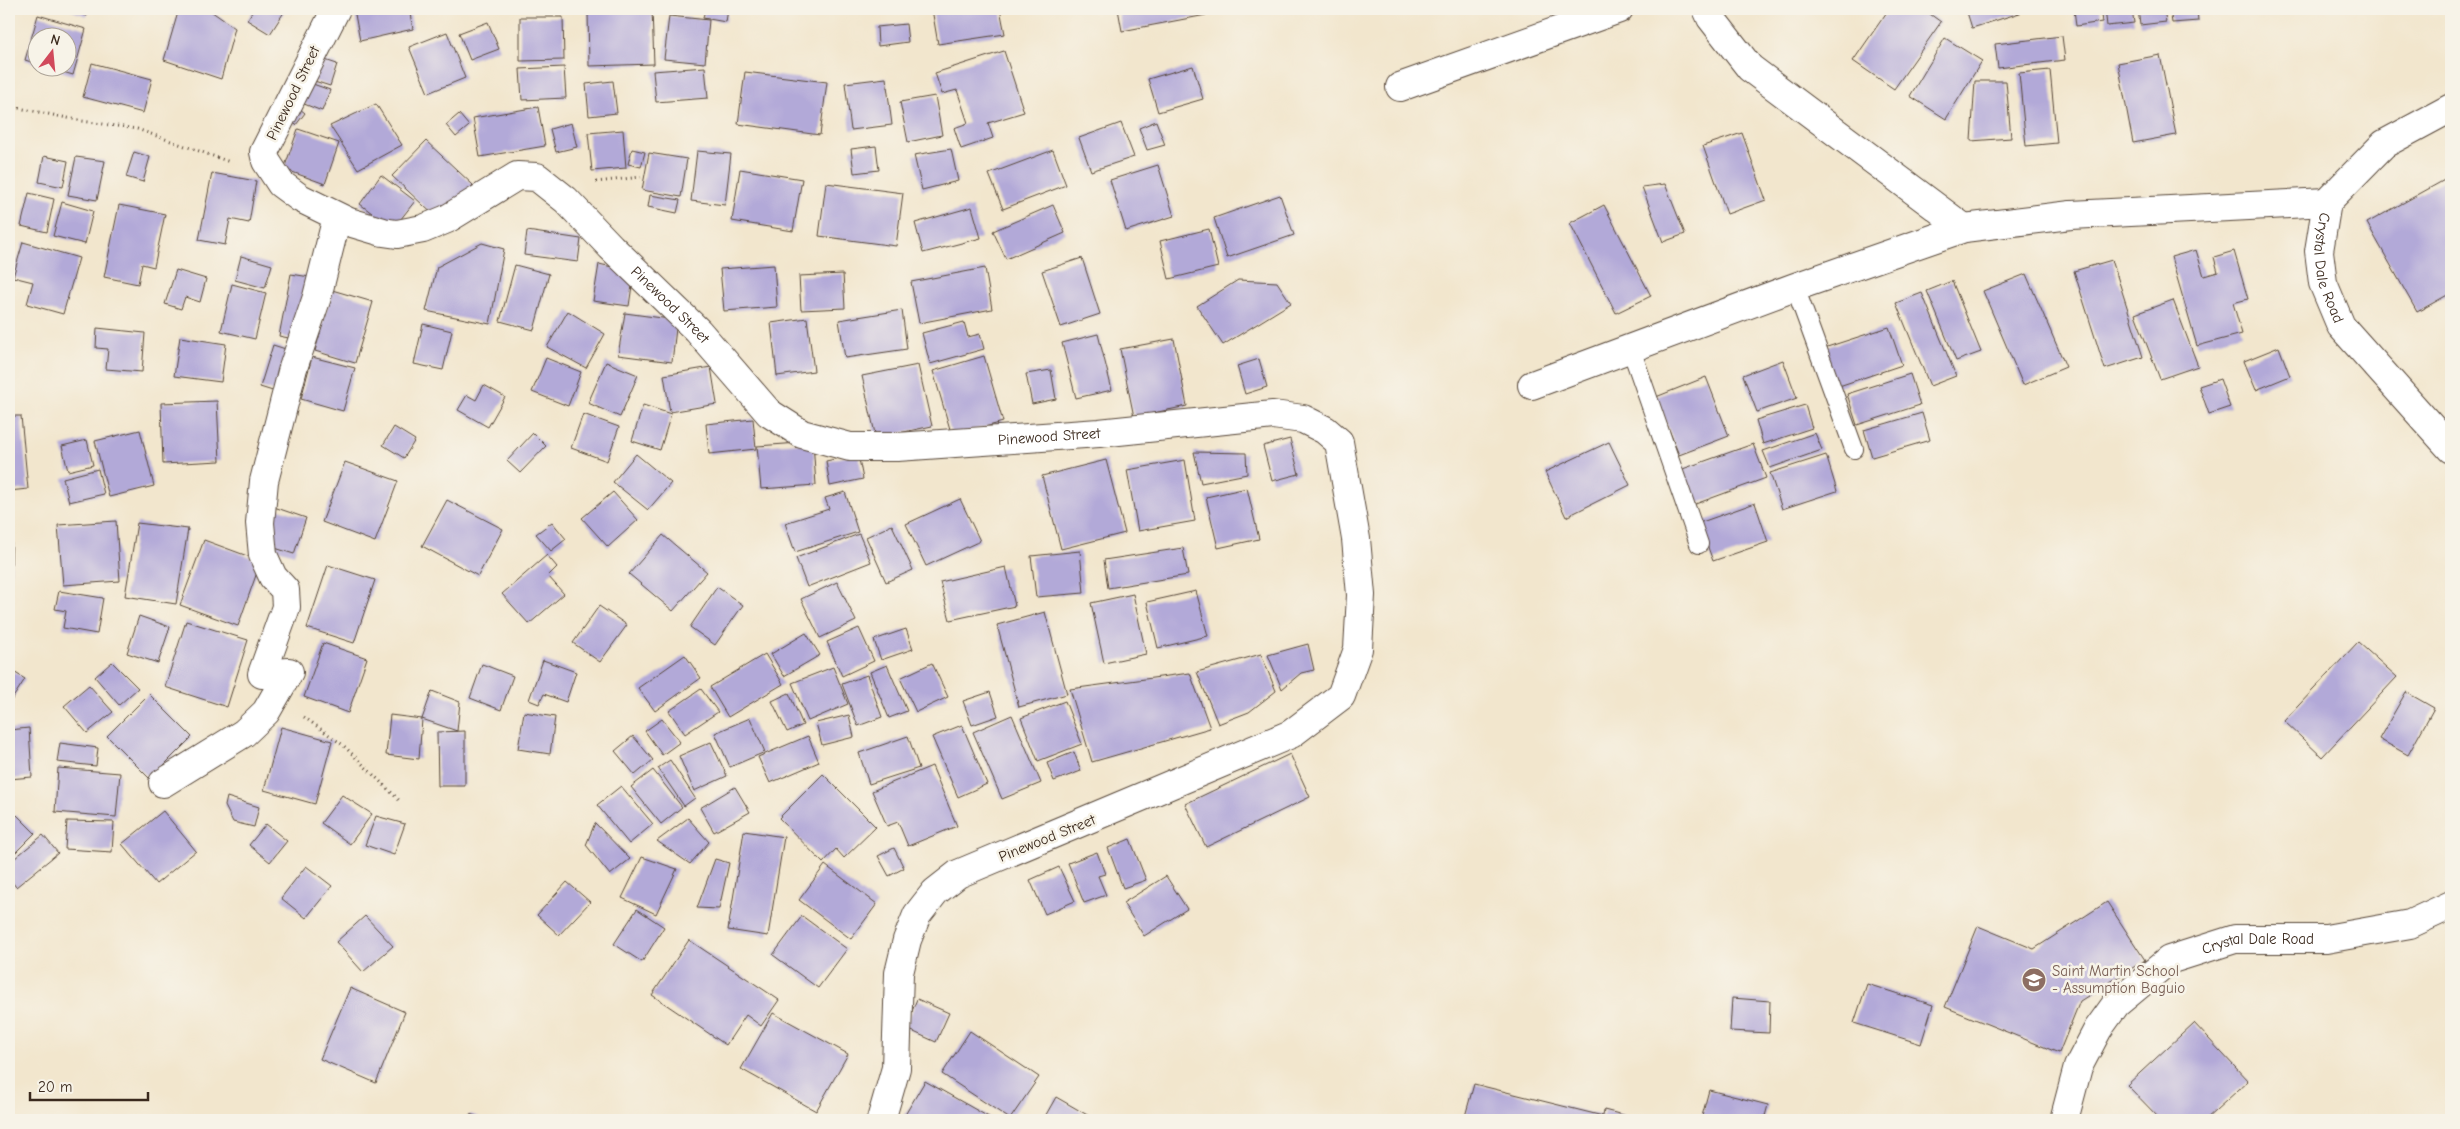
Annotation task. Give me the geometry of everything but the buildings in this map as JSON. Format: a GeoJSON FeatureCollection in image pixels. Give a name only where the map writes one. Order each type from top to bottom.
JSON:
{"type":"FeatureCollection","features":[{"type":"Feature","properties":{"kind":"street","name":"Pinewood Street"},"geometry":{"type":"LineString","coordinates":[[336,9],[264,152],[266,161],[281,184],[300,198],[337,217],[383,232],[411,233],[447,219],[517,176],[536,177],[566,200],[611,247],[698,331],[769,412],[802,434],[850,447],[897,447],[1099,433],[1273,415],[1303,419],[1325,430],[1338,442],[1356,540],[1361,595],[1358,649],[1341,696],[1291,734],[958,874],[935,892],[917,915],[907,940],[899,973],[896,1068],[881,1120]]}},
{"type":"Feature","properties":{"kind":"street"},"geometry":{"type":"LineString","coordinates":[[1400,87],[1619,9]]}},
{"type":"Feature","properties":{"kind":"street"},"geometry":{"type":"LineString","coordinates":[[1707,9],[1711,18],[1750,68],[1964,228]]}},
{"type":"Feature","properties":{"kind":"street","name":"Crystal Dale Road"},"geometry":{"type":"LineString","coordinates":[[2451,108],[2384,144],[2327,202],[2319,250],[2324,283],[2341,326],[2451,449]]}},
{"type":"Feature","properties":{"kind":"street"},"geometry":{"type":"LineString","coordinates":[[1532,385],[1795,287],[1964,228],[2071,215],[2327,202]]}},
{"type":"Feature","properties":{"kind":"street"},"geometry":{"type":"LineString","coordinates":[[163,783],[244,733],[266,712],[290,672],[262,674],[286,607],[285,590],[273,578],[263,555],[260,523],[264,481],[293,368],[317,297],[337,217]]}},
{"type":"Feature","properties":{"kind":"street","name":"Crystal Dale Road"},"geometry":{"type":"LineString","coordinates":[[2064,1120],[2078,1067],[2098,1029],[2116,1004],[2169,960],[2235,939],[2326,939],[2410,924],[2451,905]]}},
{"type":"Feature","properties":{"kind":"lane"},"geometry":{"type":"LineString","coordinates":[[1795,287],[1854,449]]}},
{"type":"Feature","properties":{"kind":"lane"},"geometry":{"type":"LineString","coordinates":[[1632,349],[1699,544]]}},
{"type":"Feature","properties":{"kind":"path"},"geometry":{"type":"LineString","coordinates":[[9,106],[72,120],[137,129],[234,164]]}},
{"type":"Feature","properties":{"kind":"path"},"geometry":{"type":"LineString","coordinates":[[276,696],[343,745],[399,800]]}},
{"type":"Feature","properties":{"kind":"place","name":"Saint Martin School - Assumption Baguio"},"geometry":{"type":"Point","coordinates":[2034,980]}}]}
